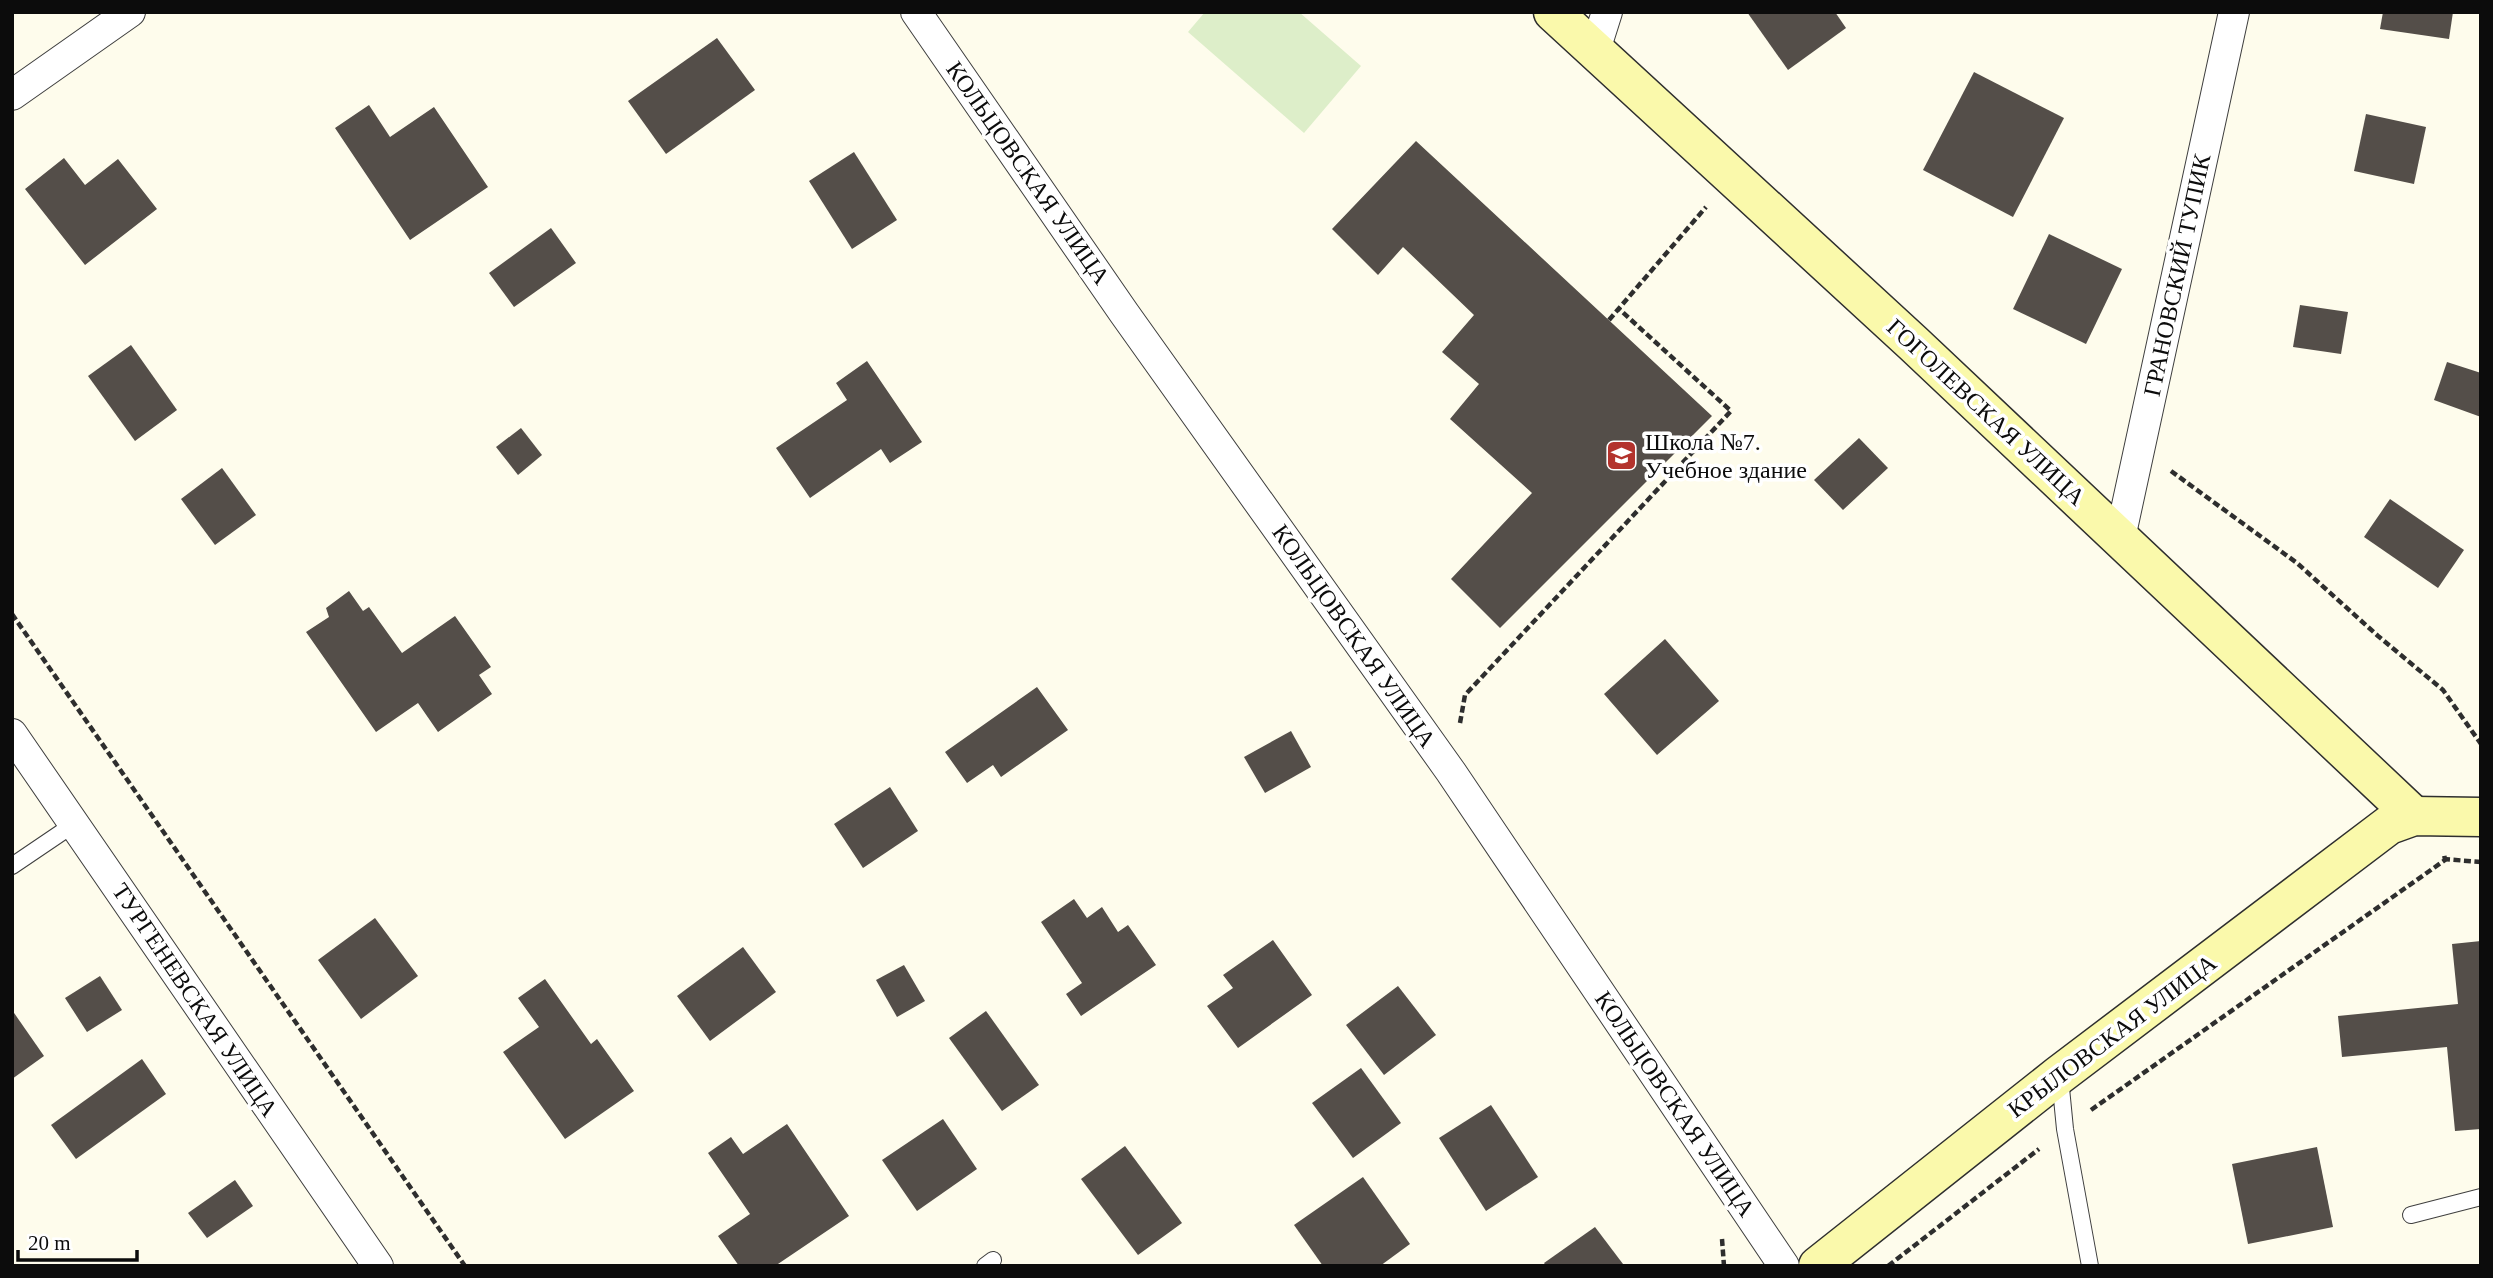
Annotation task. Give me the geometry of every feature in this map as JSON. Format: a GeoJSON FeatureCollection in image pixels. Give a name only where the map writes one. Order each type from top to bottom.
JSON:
{"type":"FeatureCollection","features":[{"type":"Feature","properties":{"kind":"street"},"geometry":{"type":"LineString","coordinates":[[12,95],[130,12]]}},
{"type":"Feature","properties":{"kind":"street","name":"КОЛЬЦОВСКАЯ УЛИЦА"},"geometry":{"type":"LineString","coordinates":[[916,12],[1132,324],[1451,772],[1784,1266]]}},
{"type":"Feature","properties":{"kind":"street","name":"ГОГОЛЕВСКАЯ УЛИЦА"},"geometry":{"type":"LineString","coordinates":[[1553,12],[1914,344],[2120,538],[2427,817]]}},
{"type":"Feature","properties":{"kind":"street"},"geometry":{"type":"LineString","coordinates":[[1595,50],[1607,12]]}},
{"type":"Feature","properties":{"kind":"street","name":"ГРАНОВСКИЙ ТУПИК"},"geometry":{"type":"LineString","coordinates":[[2120,538],[2234,12]]}},
{"type":"Feature","properties":{"kind":"street","name":"ТУРГЕНЕВСКАЯ УЛИЦА"},"geometry":{"type":"LineString","coordinates":[[12,734],[378,1266]]}},
{"type":"Feature","properties":{"kind":"street"},"geometry":{"type":"LineString","coordinates":[[2427,817],[2481,817]]}},
{"type":"Feature","properties":{"kind":"street","name":"КРЫЛОВСКАЯ УЛИЦА"},"geometry":{"type":"LineString","coordinates":[[1818,1266],[2059,1075],[2389,825],[2427,817]]}},
{"type":"Feature","properties":{"kind":"lane"},"geometry":{"type":"LineString","coordinates":[[12,866],[74,824]]}},
{"type":"Feature","properties":{"kind":"lane"},"geometry":{"type":"LineString","coordinates":[[2059,1075],[2065,1129],[2090,1266]]}},
{"type":"Feature","properties":{"kind":"lane"},"geometry":{"type":"LineString","coordinates":[[2411,1214],[2481,1197]]}},
{"type":"Feature","properties":{"kind":"path"},"geometry":{"type":"LineString","coordinates":[[1609,320],[1714,198]]}},
{"type":"Feature","properties":{"kind":"path"},"geometry":{"type":"LineString","coordinates":[[1451,772],[1465,695],[1731,411],[1618,308]]}},
{"type":"Feature","properties":{"kind":"path"},"geometry":{"type":"LineString","coordinates":[[2135,468],[2161,464],[2297,563],[2443,690],[2481,744]]}},
{"type":"Feature","properties":{"kind":"path"},"geometry":{"type":"LineString","coordinates":[[12,614],[465,1266]]}},
{"type":"Feature","properties":{"kind":"path"},"geometry":{"type":"LineString","coordinates":[[2427,817],[2445,860]]}},
{"type":"Feature","properties":{"kind":"path"},"geometry":{"type":"LineString","coordinates":[[1888,1266],[2065,1129],[2445,860],[2481,862]]}},
{"type":"Feature","properties":{"kind":"green space"},"geometry":{"type":"Polygon","coordinates":[[[1205,12],[1299,12],[1361,66],[1304,133],[1188,32],[1205,12]]]}},
{"type":"Feature","properties":{"kind":"building"},"geometry":{"type":"Polygon","coordinates":[[[1747,12],[1835,12],[1846,28],[1788,70],[1747,12]]]}},
{"type":"Feature","properties":{"kind":"building"},"geometry":{"type":"Polygon","coordinates":[[[2383,12],[2453,12],[2449,39],[2380,29],[2383,12]]]}},
{"type":"Feature","properties":{"kind":"building"},"geometry":{"type":"Polygon","coordinates":[[[717,38],[755,90],[666,154],[628,101],[717,38]]]}},
{"type":"Feature","properties":{"kind":"building"},"geometry":{"type":"Polygon","coordinates":[[[1974,72],[2064,118],[2013,217],[1923,170],[1974,72]]]}},
{"type":"Feature","properties":{"kind":"building"},"geometry":{"type":"Polygon","coordinates":[[[369,105],[390,137],[434,107],[488,187],[410,240],[335,128],[369,105]]]}},
{"type":"Feature","properties":{"kind":"building"},"geometry":{"type":"Polygon","coordinates":[[[2366,114],[2426,127],[2414,184],[2354,171],[2366,114]]]}},
{"type":"Feature","properties":{"kind":"building"},"geometry":{"type":"Polygon","coordinates":[[[1416,141],[1712,416],[1500,628],[1451,579],[1532,493],[1450,419],[1479,384],[1442,352],[1474,315],[1403,247],[1378,275],[1332,229],[1416,141]]]}},
{"type":"Feature","properties":{"kind":"building"},"geometry":{"type":"Polygon","coordinates":[[[854,152],[897,220],[852,249],[809,181],[854,152]]]}},
{"type":"Feature","properties":{"kind":"building"},"geometry":{"type":"Polygon","coordinates":[[[64,158],[85,185],[118,159],[157,209],[85,265],[25,189],[64,158]]]}},
{"type":"Feature","properties":{"kind":"building"},"geometry":{"type":"Polygon","coordinates":[[[551,228],[576,263],[514,307],[489,273],[551,228]]]}},
{"type":"Feature","properties":{"kind":"building"},"geometry":{"type":"Polygon","coordinates":[[[2049,234],[2122,269],[2086,344],[2013,309],[2049,234]]]}},
{"type":"Feature","properties":{"kind":"building"},"geometry":{"type":"Polygon","coordinates":[[[2300,305],[2348,312],[2341,354],[2293,347],[2300,305]]]}},
{"type":"Feature","properties":{"kind":"building"},"geometry":{"type":"Polygon","coordinates":[[[131,345],[177,410],[135,441],[88,376],[131,345]]]}},
{"type":"Feature","properties":{"kind":"building"},"geometry":{"type":"Polygon","coordinates":[[[867,361],[922,442],[890,463],[881,449],[810,498],[776,448],[847,400],[836,383],[867,361]]]}},
{"type":"Feature","properties":{"kind":"building"},"geometry":{"type":"Polygon","coordinates":[[[2447,362],[2481,373],[2481,417],[2434,400],[2447,362]]]}},
{"type":"Feature","properties":{"kind":"building"},"geometry":{"type":"Polygon","coordinates":[[[521,428],[542,455],[518,475],[496,447],[521,428]]]}},
{"type":"Feature","properties":{"kind":"building"},"geometry":{"type":"Polygon","coordinates":[[[1859,438],[1888,468],[1843,510],[1814,480],[1859,438]]]}},
{"type":"Feature","properties":{"kind":"building"},"geometry":{"type":"Polygon","coordinates":[[[222,468],[256,515],[215,545],[181,499],[222,468]]]}},
{"type":"Feature","properties":{"kind":"building"},"geometry":{"type":"Polygon","coordinates":[[[2390,499],[2464,550],[2438,588],[2364,537],[2390,499]]]}},
{"type":"Feature","properties":{"kind":"building"},"geometry":{"type":"Polygon","coordinates":[[[349,591],[363,611],[369,607],[402,653],[455,616],[491,667],[479,675],[492,694],[438,732],[418,703],[376,732],[306,632],[329,617],[326,608],[349,591]]]}},
{"type":"Feature","properties":{"kind":"building"},"geometry":{"type":"Polygon","coordinates":[[[1665,639],[1719,701],[1657,755],[1604,694],[1665,639]]]}},
{"type":"Feature","properties":{"kind":"building"},"geometry":{"type":"Polygon","coordinates":[[[1037,687],[1068,730],[1001,777],[993,765],[967,783],[945,752],[1037,687]]]}},
{"type":"Feature","properties":{"kind":"building"},"geometry":{"type":"Polygon","coordinates":[[[1291,731],[1311,767],[1265,793],[1244,757],[1291,731]]]}},
{"type":"Feature","properties":{"kind":"building"},"geometry":{"type":"Polygon","coordinates":[[[890,787],[918,831],[863,868],[834,824],[890,787]]]}},
{"type":"Feature","properties":{"kind":"building"},"geometry":{"type":"Polygon","coordinates":[[[1074,899],[1087,918],[1102,907],[1118,932],[1128,925],[1156,965],[1081,1016],[1066,994],[1082,983],[1041,922],[1074,899]]]}},
{"type":"Feature","properties":{"kind":"building"},"geometry":{"type":"Polygon","coordinates":[[[375,918],[418,976],[361,1019],[318,960],[375,918]]]}},
{"type":"Feature","properties":{"kind":"building"},"geometry":{"type":"Polygon","coordinates":[[[1273,940],[1312,995],[1238,1048],[1207,1006],[1233,988],[1223,975],[1273,940]]]}},
{"type":"Feature","properties":{"kind":"building"},"geometry":{"type":"Polygon","coordinates":[[[2481,941],[2481,1129],[2455,1131],[2447,1047],[2342,1057],[2338,1016],[2458,1004],[2452,944],[2481,941]]]}},
{"type":"Feature","properties":{"kind":"building"},"geometry":{"type":"Polygon","coordinates":[[[743,947],[776,992],[710,1041],[677,996],[743,947]]]}},
{"type":"Feature","properties":{"kind":"building"},"geometry":{"type":"Polygon","coordinates":[[[904,965],[925,1001],[897,1017],[876,980],[904,965]]]}},
{"type":"Feature","properties":{"kind":"building"},"geometry":{"type":"Polygon","coordinates":[[[100,976],[122,1010],[87,1032],[65,998],[100,976]]]}},
{"type":"Feature","properties":{"kind":"building"},"geometry":{"type":"Polygon","coordinates":[[[545,979],[591,1044],[597,1039],[634,1091],[565,1139],[503,1052],[539,1027],[518,998],[545,979]]]}},
{"type":"Feature","properties":{"kind":"building"},"geometry":{"type":"Polygon","coordinates":[[[1398,986],[1436,1035],[1384,1075],[1346,1025],[1398,986]]]}},
{"type":"Feature","properties":{"kind":"building"},"geometry":{"type":"Polygon","coordinates":[[[12,1010],[44,1056],[12,1079],[12,1010]]]}},
{"type":"Feature","properties":{"kind":"building"},"geometry":{"type":"Polygon","coordinates":[[[986,1011],[1039,1085],[1002,1111],[949,1038],[986,1011]]]}},
{"type":"Feature","properties":{"kind":"building"},"geometry":{"type":"Polygon","coordinates":[[[142,1059],[166,1094],[76,1159],[51,1125],[142,1059]]]}},
{"type":"Feature","properties":{"kind":"building"},"geometry":{"type":"Polygon","coordinates":[[[1361,1068],[1401,1123],[1353,1158],[1312,1103],[1361,1068]]]}},
{"type":"Feature","properties":{"kind":"building"},"geometry":{"type":"Polygon","coordinates":[[[1491,1105],[1538,1177],[1486,1211],[1439,1138],[1491,1105]]]}},
{"type":"Feature","properties":{"kind":"building"},"geometry":{"type":"Polygon","coordinates":[[[943,1119],[977,1169],[917,1211],[882,1160],[943,1119]]]}},
{"type":"Feature","properties":{"kind":"building"},"geometry":{"type":"Polygon","coordinates":[[[787,1124],[849,1216],[775,1266],[739,1266],[718,1236],[750,1214],[708,1153],[731,1137],[743,1154],[787,1124]]]}},
{"type":"Feature","properties":{"kind":"building"},"geometry":{"type":"Polygon","coordinates":[[[1125,1146],[1182,1223],[1138,1255],[1081,1179],[1125,1146]]]}},
{"type":"Feature","properties":{"kind":"building"},"geometry":{"type":"Polygon","coordinates":[[[2317,1147],[2333,1227],[2248,1244],[2232,1164],[2317,1147]]]}},
{"type":"Feature","properties":{"kind":"building"},"geometry":{"type":"Polygon","coordinates":[[[1363,1177],[1410,1244],[1380,1266],[1323,1266],[1294,1225],[1363,1177]]]}},
{"type":"Feature","properties":{"kind":"building"},"geometry":{"type":"Polygon","coordinates":[[[235,1180],[253,1206],[207,1238],[188,1213],[235,1180]]]}},
{"type":"Feature","properties":{"kind":"building"},"geometry":{"type":"Polygon","coordinates":[[[1595,1227],[1623,1264],[1546,1266],[1544,1263],[1595,1227]]]}},
{"type":"Feature","properties":{"kind":"place","name":"Школа №7. Учебное здание"},"geometry":{"type":"Point","coordinates":[1622,456]}}]}
